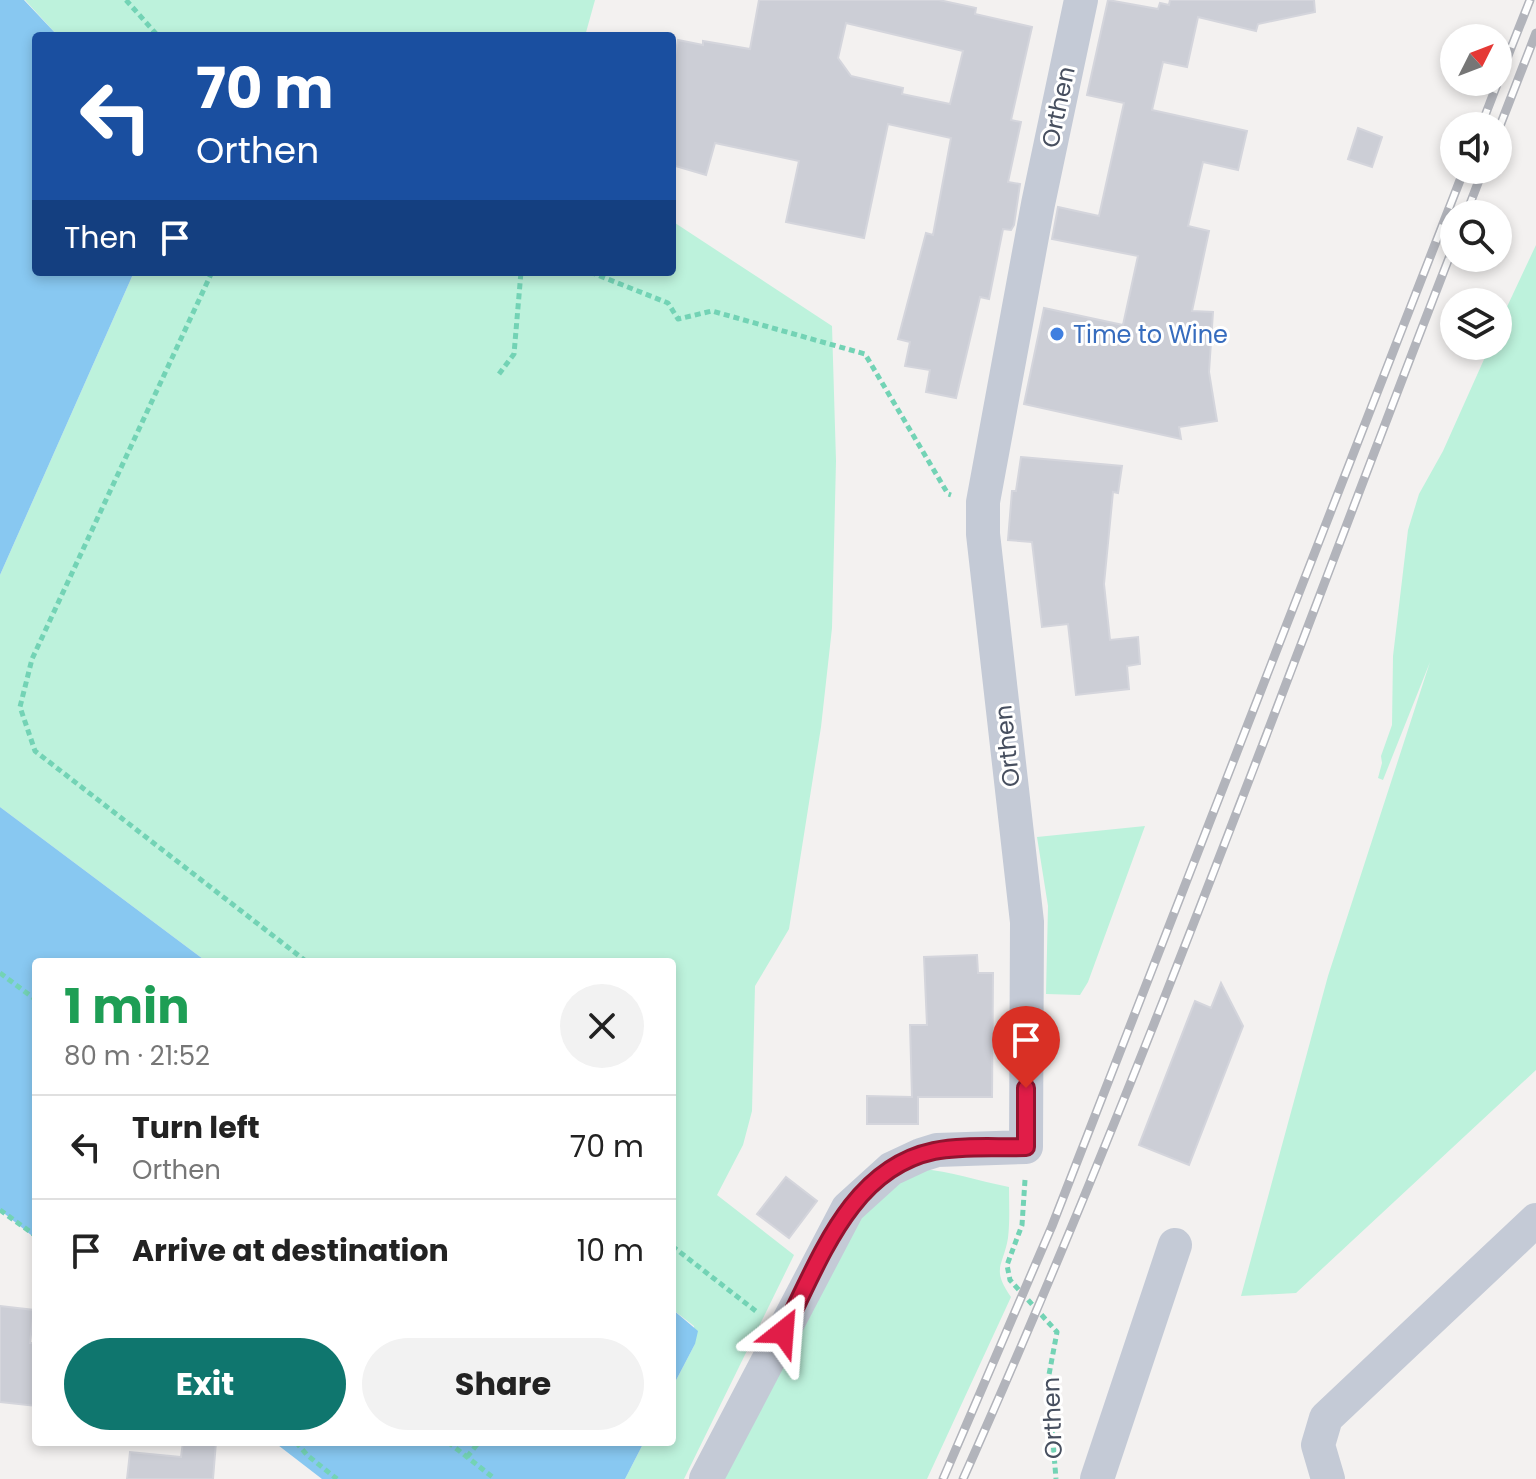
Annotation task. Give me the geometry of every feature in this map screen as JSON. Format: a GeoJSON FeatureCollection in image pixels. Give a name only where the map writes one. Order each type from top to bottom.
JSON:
{"type":"FeatureCollection","features":[{"type":"Feature","properties":{"kind":"street","name":"Orthen"},"geometry":{"type":"LineString","coordinates":[[1026,1147],[1027,922],[983,534],[983,502],[1038,204],[1081,0]]}},
{"type":"Feature","properties":{"kind":"street"},"geometry":{"type":"LineString","coordinates":[[706,1479],[848,1208],[891,1169],[937,1150],[1026,1147]]}},
{"type":"Feature","properties":{"kind":"street"},"geometry":{"type":"LineString","coordinates":[[1328,1479],[1318,1445],[1326,1418],[1536,1220]]}},
{"type":"Feature","properties":{"kind":"street"},"geometry":{"type":"LineString","coordinates":[[1097,1479],[1175,1245]]}},
{"type":"Feature","properties":{"kind":"path"},"geometry":{"type":"LineString","coordinates":[[126,0],[154,32]]}},
{"type":"Feature","properties":{"kind":"path"},"geometry":{"type":"LineString","coordinates":[[210,276],[32,659],[20,707],[35,751],[302,958]]}},
{"type":"Feature","properties":{"kind":"path"},"geometry":{"type":"LineString","coordinates":[[499,374],[514,354],[521,276]]}},
{"type":"Feature","properties":{"kind":"path"},"geometry":{"type":"LineString","coordinates":[[600,276],[668,303],[678,319],[712,311],[865,354],[948,494],[983,502]]}},
{"type":"Feature","properties":{"kind":"path"},"geometry":{"type":"LineString","coordinates":[[0,973],[32,997]]}},
{"type":"Feature","properties":{"kind":"path","name":"Orthen"},"geometry":{"type":"LineString","coordinates":[[1026,1147],[1024,1214],[1007,1269],[1010,1280],[1057,1332],[1048,1380],[1056,1479]]}},
{"type":"Feature","properties":{"kind":"path"},"geometry":{"type":"LineString","coordinates":[[0,1210],[32,1233]]}},
{"type":"Feature","properties":{"kind":"path"},"geometry":{"type":"LineString","coordinates":[[676,1249],[783,1332]]}},
{"type":"Feature","properties":{"kind":"path"},"geometry":{"type":"LineString","coordinates":[[299,1446],[337,1479]]}},
{"type":"Feature","properties":{"kind":"path"},"geometry":{"type":"LineString","coordinates":[[453,1446],[495,1479]]}},
{"type":"Feature","properties":{"kind":"path"},"geometry":{"type":"LineString","coordinates":[[467,1457],[476,1446]]}},
{"type":"Feature","properties":{"kind":"green space"},"geometry":{"type":"Polygon","coordinates":[[[25,0],[595,0],[586,32],[54,32],[25,0]]]}},
{"type":"Feature","properties":{"kind":"green space"},"geometry":{"type":"Polygon","coordinates":[[[676,224],[832,326],[836,461],[832,628],[821,727],[789,929],[755,986],[752,1111],[743,1145],[717,1195],[794,1255],[684,1479],[625,1479],[642,1446],[676,1446],[676,1380],[695,1344],[694,1326],[676,1312],[676,958],[202,958],[0,807],[0,575],[132,276],[676,276],[676,224]]]}},
{"type":"Feature","properties":{"kind":"green space"},"geometry":{"type":"Polygon","coordinates":[[[1536,245],[1536,1070],[1296,1293],[1241,1296],[1328,976],[1430,662],[1383,780],[1378,778],[1381,756],[1392,725],[1393,656],[1408,530],[1419,494],[1443,451],[1484,360],[1512,360],[1512,296],[1536,245]]]}},
{"type":"Feature","properties":{"kind":"green space"},"geometry":{"type":"Polygon","coordinates":[[[1145,826],[1088,982],[1080,995],[1046,994],[1048,906],[1037,837],[1145,826]]]}},
{"type":"Feature","properties":{"kind":"green space"},"geometry":{"type":"Polygon","coordinates":[[[920,1169],[1009,1187],[1008,1238],[1000,1273],[1011,1297],[927,1479],[718,1479],[876,1191],[920,1169]]]}},
{"type":"Feature","properties":{"kind":"water"},"geometry":{"type":"Polygon","coordinates":[[[0,0],[24,0],[54,32],[32,32],[32,276],[132,276],[0,575],[0,0]]]}},
{"type":"Feature","properties":{"kind":"water"},"geometry":{"type":"Polygon","coordinates":[[[0,807],[202,958],[32,958],[32,1236],[0,1210],[0,807]]]}},
{"type":"Feature","properties":{"kind":"water"},"geometry":{"type":"Polygon","coordinates":[[[676,1312],[698,1331],[695,1344],[676,1380],[676,1312]]]}},
{"type":"Feature","properties":{"kind":"water"},"geometry":{"type":"Polygon","coordinates":[[[279,1446],[642,1446],[625,1479],[322,1479],[279,1446]]]}},
{"type":"Feature","properties":{"kind":"building"},"geometry":{"type":"Polygon","coordinates":[[[759,0],[939,0],[976,8],[975,14],[1032,27],[1011,120],[1021,122],[1008,182],[1020,184],[1014,225],[1011,230],[1003,229],[989,299],[980,297],[956,398],[926,392],[930,370],[905,366],[910,342],[898,339],[926,233],[933,235],[951,138],[888,124],[864,238],[786,222],[799,161],[715,143],[706,175],[676,166],[678,40],[703,45],[703,41],[750,49],[759,0]],[[846,23],[838,58],[851,76],[903,88],[902,94],[950,104],[963,51],[846,23]]]}},
{"type":"Feature","properties":{"kind":"building"},"geometry":{"type":"Polygon","coordinates":[[[1108,0],[1158,9],[1160,3],[1169,5],[1170,0],[1314,0],[1315,12],[1258,24],[1256,31],[1198,17],[1187,67],[1163,62],[1152,110],[1247,131],[1238,170],[1203,162],[1188,226],[1209,231],[1192,311],[1213,312],[1209,372],[1217,421],[1179,427],[1181,439],[1024,404],[1044,308],[1123,325],[1138,256],[1052,239],[1058,207],[1099,216],[1124,103],[1087,95],[1108,0]]]}},
{"type":"Feature","properties":{"kind":"building"},"geometry":{"type":"Polygon","coordinates":[[[1358,128],[1382,137],[1372,167],[1348,159],[1358,128]]]}},
{"type":"Feature","properties":{"kind":"building"},"geometry":{"type":"Polygon","coordinates":[[[1021,457],[1122,466],[1118,493],[1113,492],[1104,584],[1110,640],[1138,637],[1140,664],[1127,666],[1129,689],[1076,695],[1068,624],[1042,627],[1032,542],[1008,540],[1012,491],[1016,491],[1021,457]]]}},
{"type":"Feature","properties":{"kind":"building"},"geometry":{"type":"Polygon","coordinates":[[[977,955],[978,973],[993,973],[992,1097],[918,1097],[918,1124],[867,1124],[867,1096],[912,1097],[910,1025],[927,1025],[924,957],[977,955]]]}},
{"type":"Feature","properties":{"kind":"building"},"geometry":{"type":"Polygon","coordinates":[[[1221,983],[1243,1026],[1189,1165],[1139,1145],[1195,1001],[1211,1008],[1221,983]]]}},
{"type":"Feature","properties":{"kind":"building"},"geometry":{"type":"Polygon","coordinates":[[[786,1177],[817,1201],[789,1238],[757,1214],[786,1177]]]}},
{"type":"Feature","properties":{"kind":"building"},"geometry":{"type":"Polygon","coordinates":[[[0,1306],[32,1310],[32,1406],[0,1402],[0,1306]]]}},
{"type":"Feature","properties":{"kind":"building"},"geometry":{"type":"Polygon","coordinates":[[[182,1446],[216,1446],[213,1479],[127,1479],[130,1452],[181,1457],[182,1446]]]}},
{"type":"Feature","properties":{"kind":"railway"},"geometry":{"type":"LineString","coordinates":[[1512,46],[1530,0]]}},
{"type":"Feature","properties":{"kind":"railway"},"geometry":{"type":"LineString","coordinates":[[1505,112],[1536,33]]}},
{"type":"Feature","properties":{"kind":"railway"},"geometry":{"type":"LineString","coordinates":[[1486,112],[1493,96]]}},
{"type":"Feature","properties":{"kind":"railway"},"geometry":{"type":"LineString","coordinates":[[943,1479],[1052,1226],[1459,184]]}},
{"type":"Feature","properties":{"kind":"railway"},"geometry":{"type":"LineString","coordinates":[[1471,200],[1478,184]]}},
{"type":"Feature","properties":{"kind":"railway"},"geometry":{"type":"LineString","coordinates":[[963,1479],[1030,1327],[1156,1020],[1444,272]]}},
{"type":"Feature","properties":{"kind":"place","name":"Time to Wine"},"geometry":{"type":"Point","coordinates":[1057,334]}},
{"type":"Feature","properties":{"kind":"route"},"geometry":{"type":"LineString","coordinates":[[783,1332],[848,1208],[881,1176],[901,1163],[937,1150],[1026,1147],[1026,1088]]}}]}
